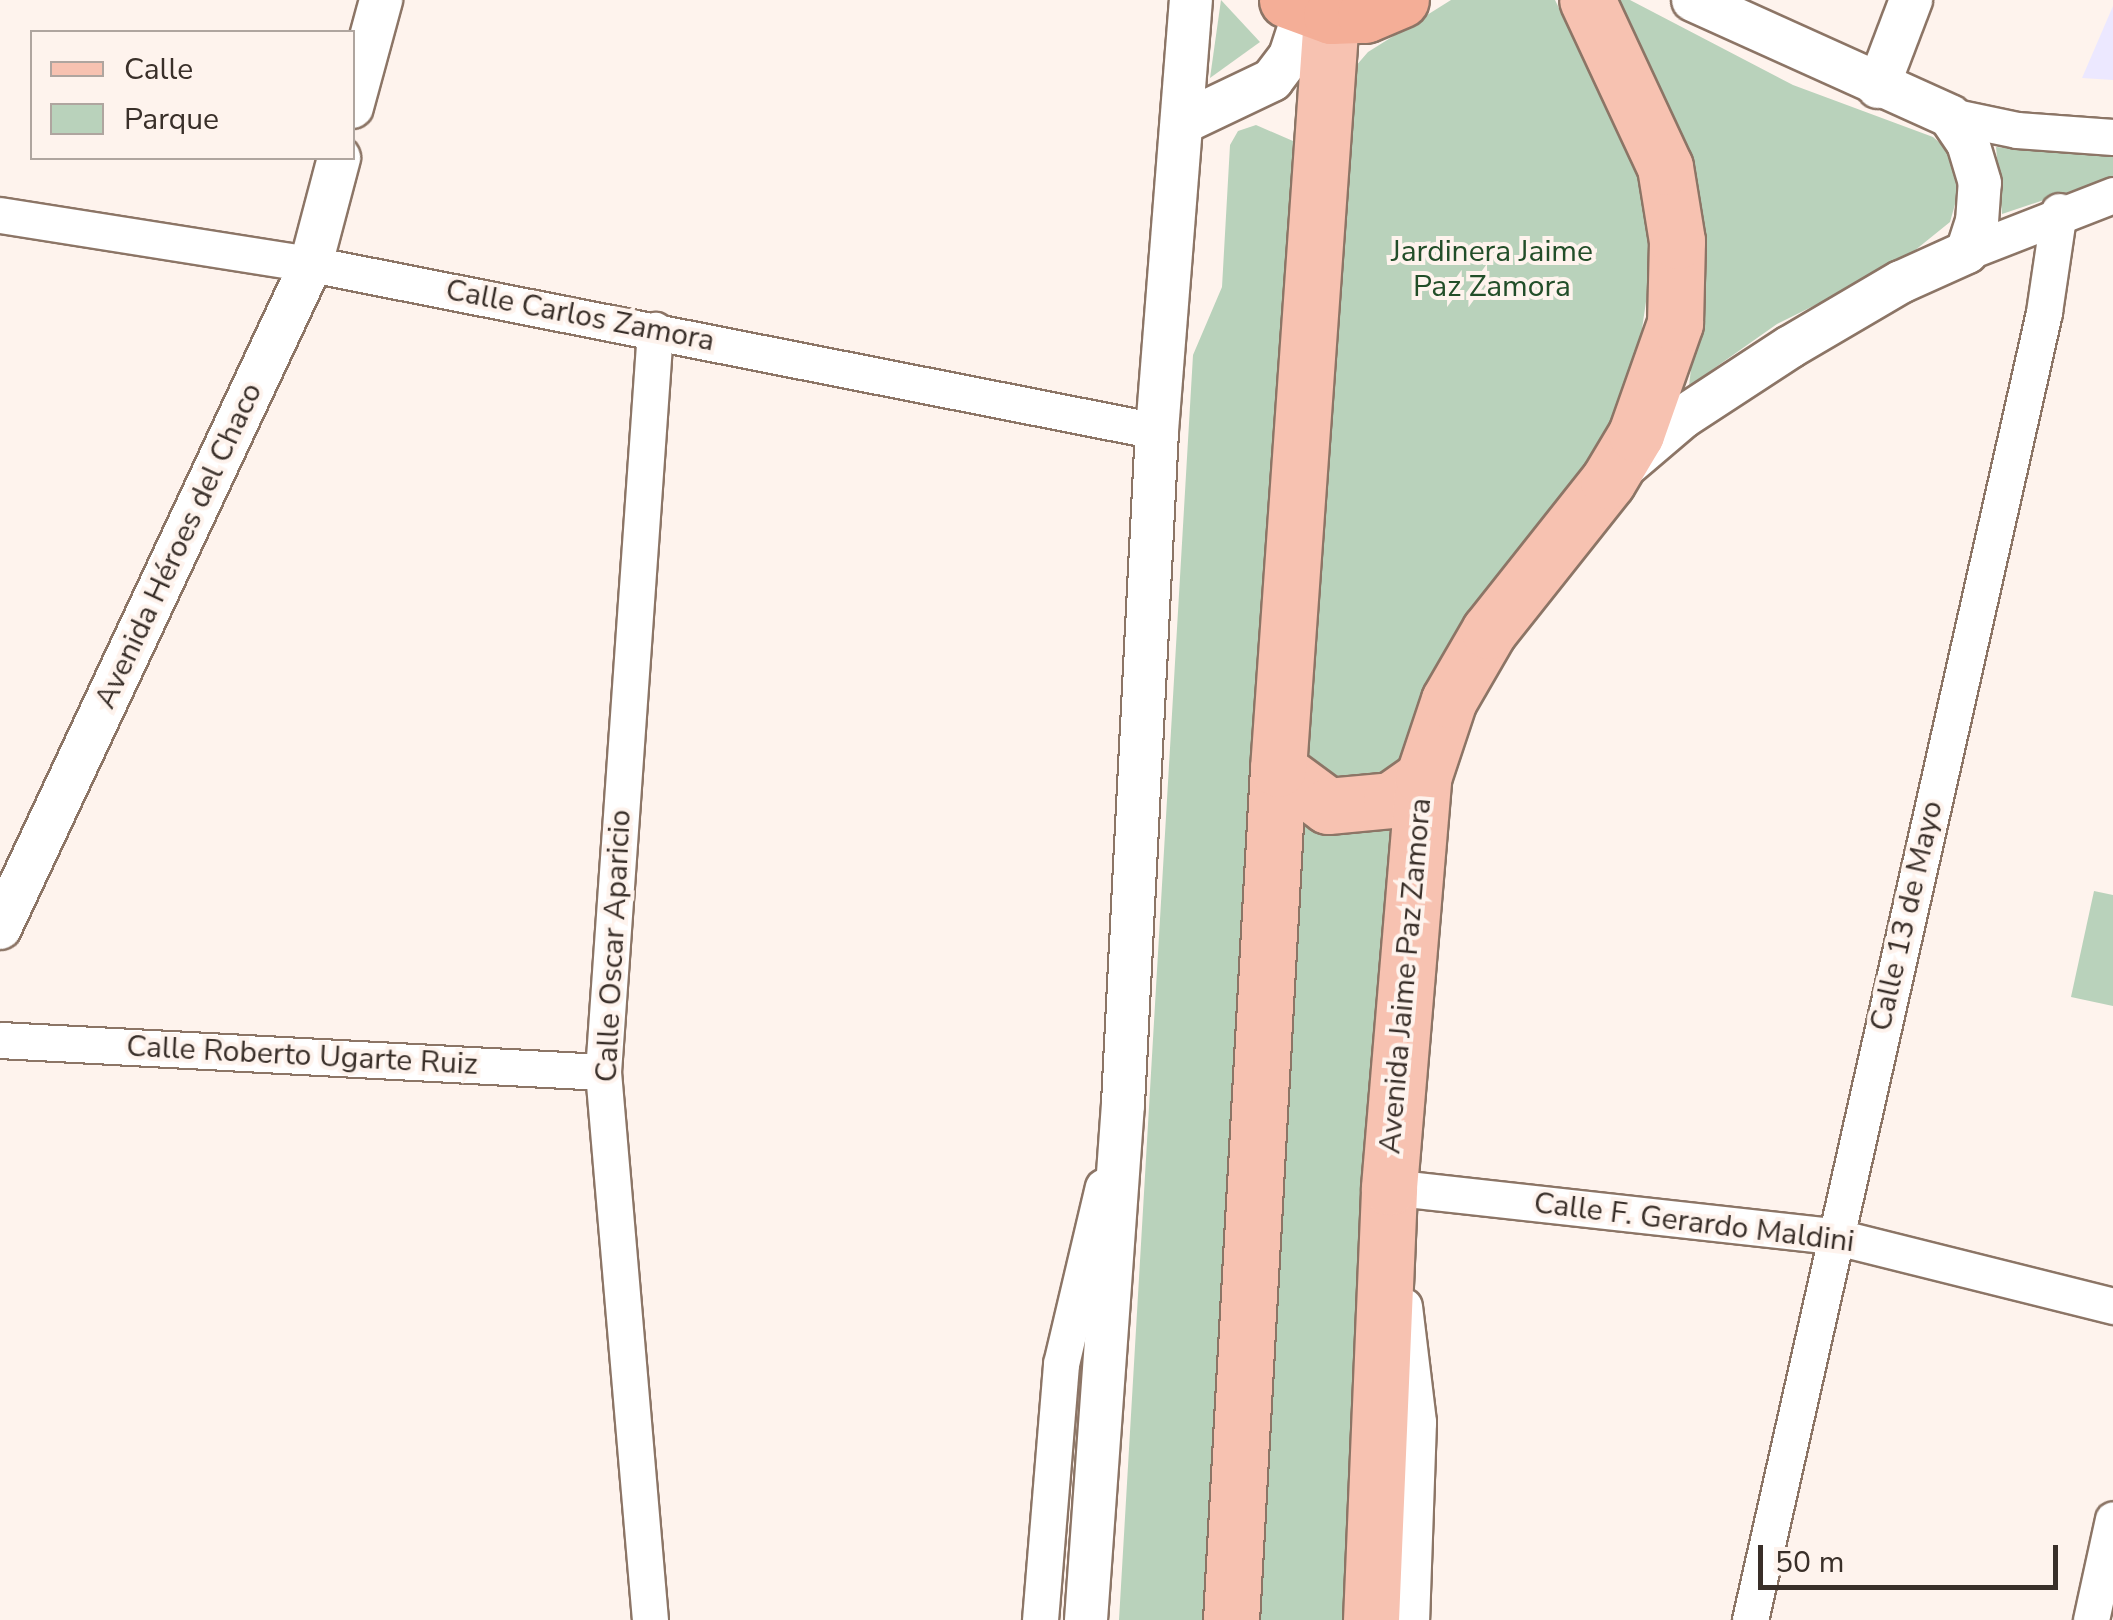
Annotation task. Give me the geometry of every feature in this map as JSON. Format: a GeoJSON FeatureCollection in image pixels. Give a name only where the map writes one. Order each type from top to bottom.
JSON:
{"type":"FeatureCollection","features":[{"type":"Feature","properties":{"kind":"highway"},"geometry":{"type":"LineString","coordinates":[[1307,9],[1364,15],[1401,0]]}},
{"type":"Feature","properties":{"kind":"main road","name":"Avenida Jaime Paz Zamora"},"geometry":{"type":"LineString","coordinates":[[1371,1620],[1388,1186],[1424,778],[1449,700],[1488,631],[1608,481],[1652,396],[1675,323],[1677,240],[1665,167],[1587,0]]}},
{"type":"Feature","properties":{"kind":"main road"},"geometry":{"type":"LineString","coordinates":[[1231,1620],[1278,769],[1307,9]]}},
{"type":"Feature","properties":{"kind":"main road"},"geometry":{"type":"LineString","coordinates":[[1278,769],[1328,806],[1390,800],[1424,778]]}},
{"type":"Feature","properties":{"kind":"street"},"geometry":{"type":"LineString","coordinates":[[355,96],[381,0]]}},
{"type":"Feature","properties":{"kind":"street"},"geometry":{"type":"LineString","coordinates":[[1086,1620],[1123,1104],[1156,431],[1191,0]]}},
{"type":"Feature","properties":{"kind":"street"},"geometry":{"type":"LineString","coordinates":[[1693,0],[1878,87],[1950,116],[2016,130],[2113,136]]}},
{"type":"Feature","properties":{"kind":"street"},"geometry":{"type":"LineString","coordinates":[[1878,87],[1910,0]]}},
{"type":"Feature","properties":{"kind":"street"},"geometry":{"type":"LineString","coordinates":[[1182,123],[1272,80],[1290,56],[1307,9]]}},
{"type":"Feature","properties":{"kind":"street"},"geometry":{"type":"LineString","coordinates":[[1950,116],[1980,184],[1967,252]]}},
{"type":"Feature","properties":{"kind":"street","name":"Avenida Héroes del Chaco"},"geometry":{"type":"LineString","coordinates":[[0,928],[311,264],[338,160]]}},
{"type":"Feature","properties":{"kind":"street"},"geometry":{"type":"LineString","coordinates":[[1608,481],[1683,417],[1790,347],[1901,282],[2059,211],[2113,195]]}},
{"type":"Feature","properties":{"kind":"street","name":"Calle 13 de Mayo"},"geometry":{"type":"LineString","coordinates":[[1750,1620],[1833,1236],[2044,312],[2059,211]]}},
{"type":"Feature","properties":{"kind":"street","name":"Calle Carlos Zamora"},"geometry":{"type":"LineString","coordinates":[[0,214],[311,264],[1156,431]]}},
{"type":"Feature","properties":{"kind":"street","name":"Calle Oscar Aparicio"},"geometry":{"type":"LineString","coordinates":[[650,1620],[604,1072],[655,330]]}},
{"type":"Feature","properties":{"kind":"street","name":"Calle Roberto Ugarte Ruiz"},"geometry":{"type":"LineString","coordinates":[[0,1040],[604,1072]]}},
{"type":"Feature","properties":{"kind":"street"},"geometry":{"type":"LineString","coordinates":[[1040,1620],[1061,1364],[1123,1104]]}},
{"type":"Feature","properties":{"kind":"street"},"geometry":{"type":"LineString","coordinates":[[1388,1186],[1418,1422],[1411,1620]]}},
{"type":"Feature","properties":{"kind":"street","name":"Calle F. Gerardo Maldini"},"geometry":{"type":"LineString","coordinates":[[1388,1186],[1833,1236],[2113,1306]]}},
{"type":"Feature","properties":{"kind":"street"},"geometry":{"type":"LineString","coordinates":[[2091,1620],[2113,1519]]}},
{"type":"Feature","properties":{"kind":"shaded area"},"geometry":{"type":"Polygon","coordinates":[[[2113,6],[2113,80],[2082,78],[2113,6]]]}},
{"type":"Feature","properties":{"kind":"green space"},"geometry":{"type":"Polygon","coordinates":[[[1221,0],[1260,42],[1210,78],[1221,0]]]}},
{"type":"Feature","properties":{"kind":"green space","name":"Jardinera Jaime Paz Zamora"},"geometry":{"type":"Polygon","coordinates":[[[1451,0],[1555,0],[1639,169],[1651,227],[1648,288],[1637,363],[1610,431],[1562,495],[1408,762],[1344,792],[1301,754],[1348,75],[1368,52],[1451,0]]]}},
{"type":"Feature","properties":{"kind":"green space"},"geometry":{"type":"Polygon","coordinates":[[[1612,0],[1630,0],[1793,85],[1933,137],[1955,156],[1961,183],[1950,222],[1898,264],[1777,324],[1689,386],[1704,257],[1700,202],[1677,132],[1612,0]]]}},
{"type":"Feature","properties":{"kind":"green space"},"geometry":{"type":"Polygon","coordinates":[[[1256,125],[1293,141],[1287,362],[1211,1620],[1119,1620],[1193,355],[1222,287],[1230,145],[1238,131],[1256,125]]]}},
{"type":"Feature","properties":{"kind":"green space"},"geometry":{"type":"Polygon","coordinates":[[[1996,147],[2113,157],[2113,177],[2002,214],[1996,147]]]}},
{"type":"Feature","properties":{"kind":"green space"},"geometry":{"type":"Polygon","coordinates":[[[1302,816],[1360,831],[1390,827],[1348,1620],[1256,1620],[1302,816]]]}},
{"type":"Feature","properties":{"kind":"green space"},"geometry":{"type":"Polygon","coordinates":[[[2094,891],[2113,895],[2113,1006],[2071,997],[2094,891]]]}}]}
